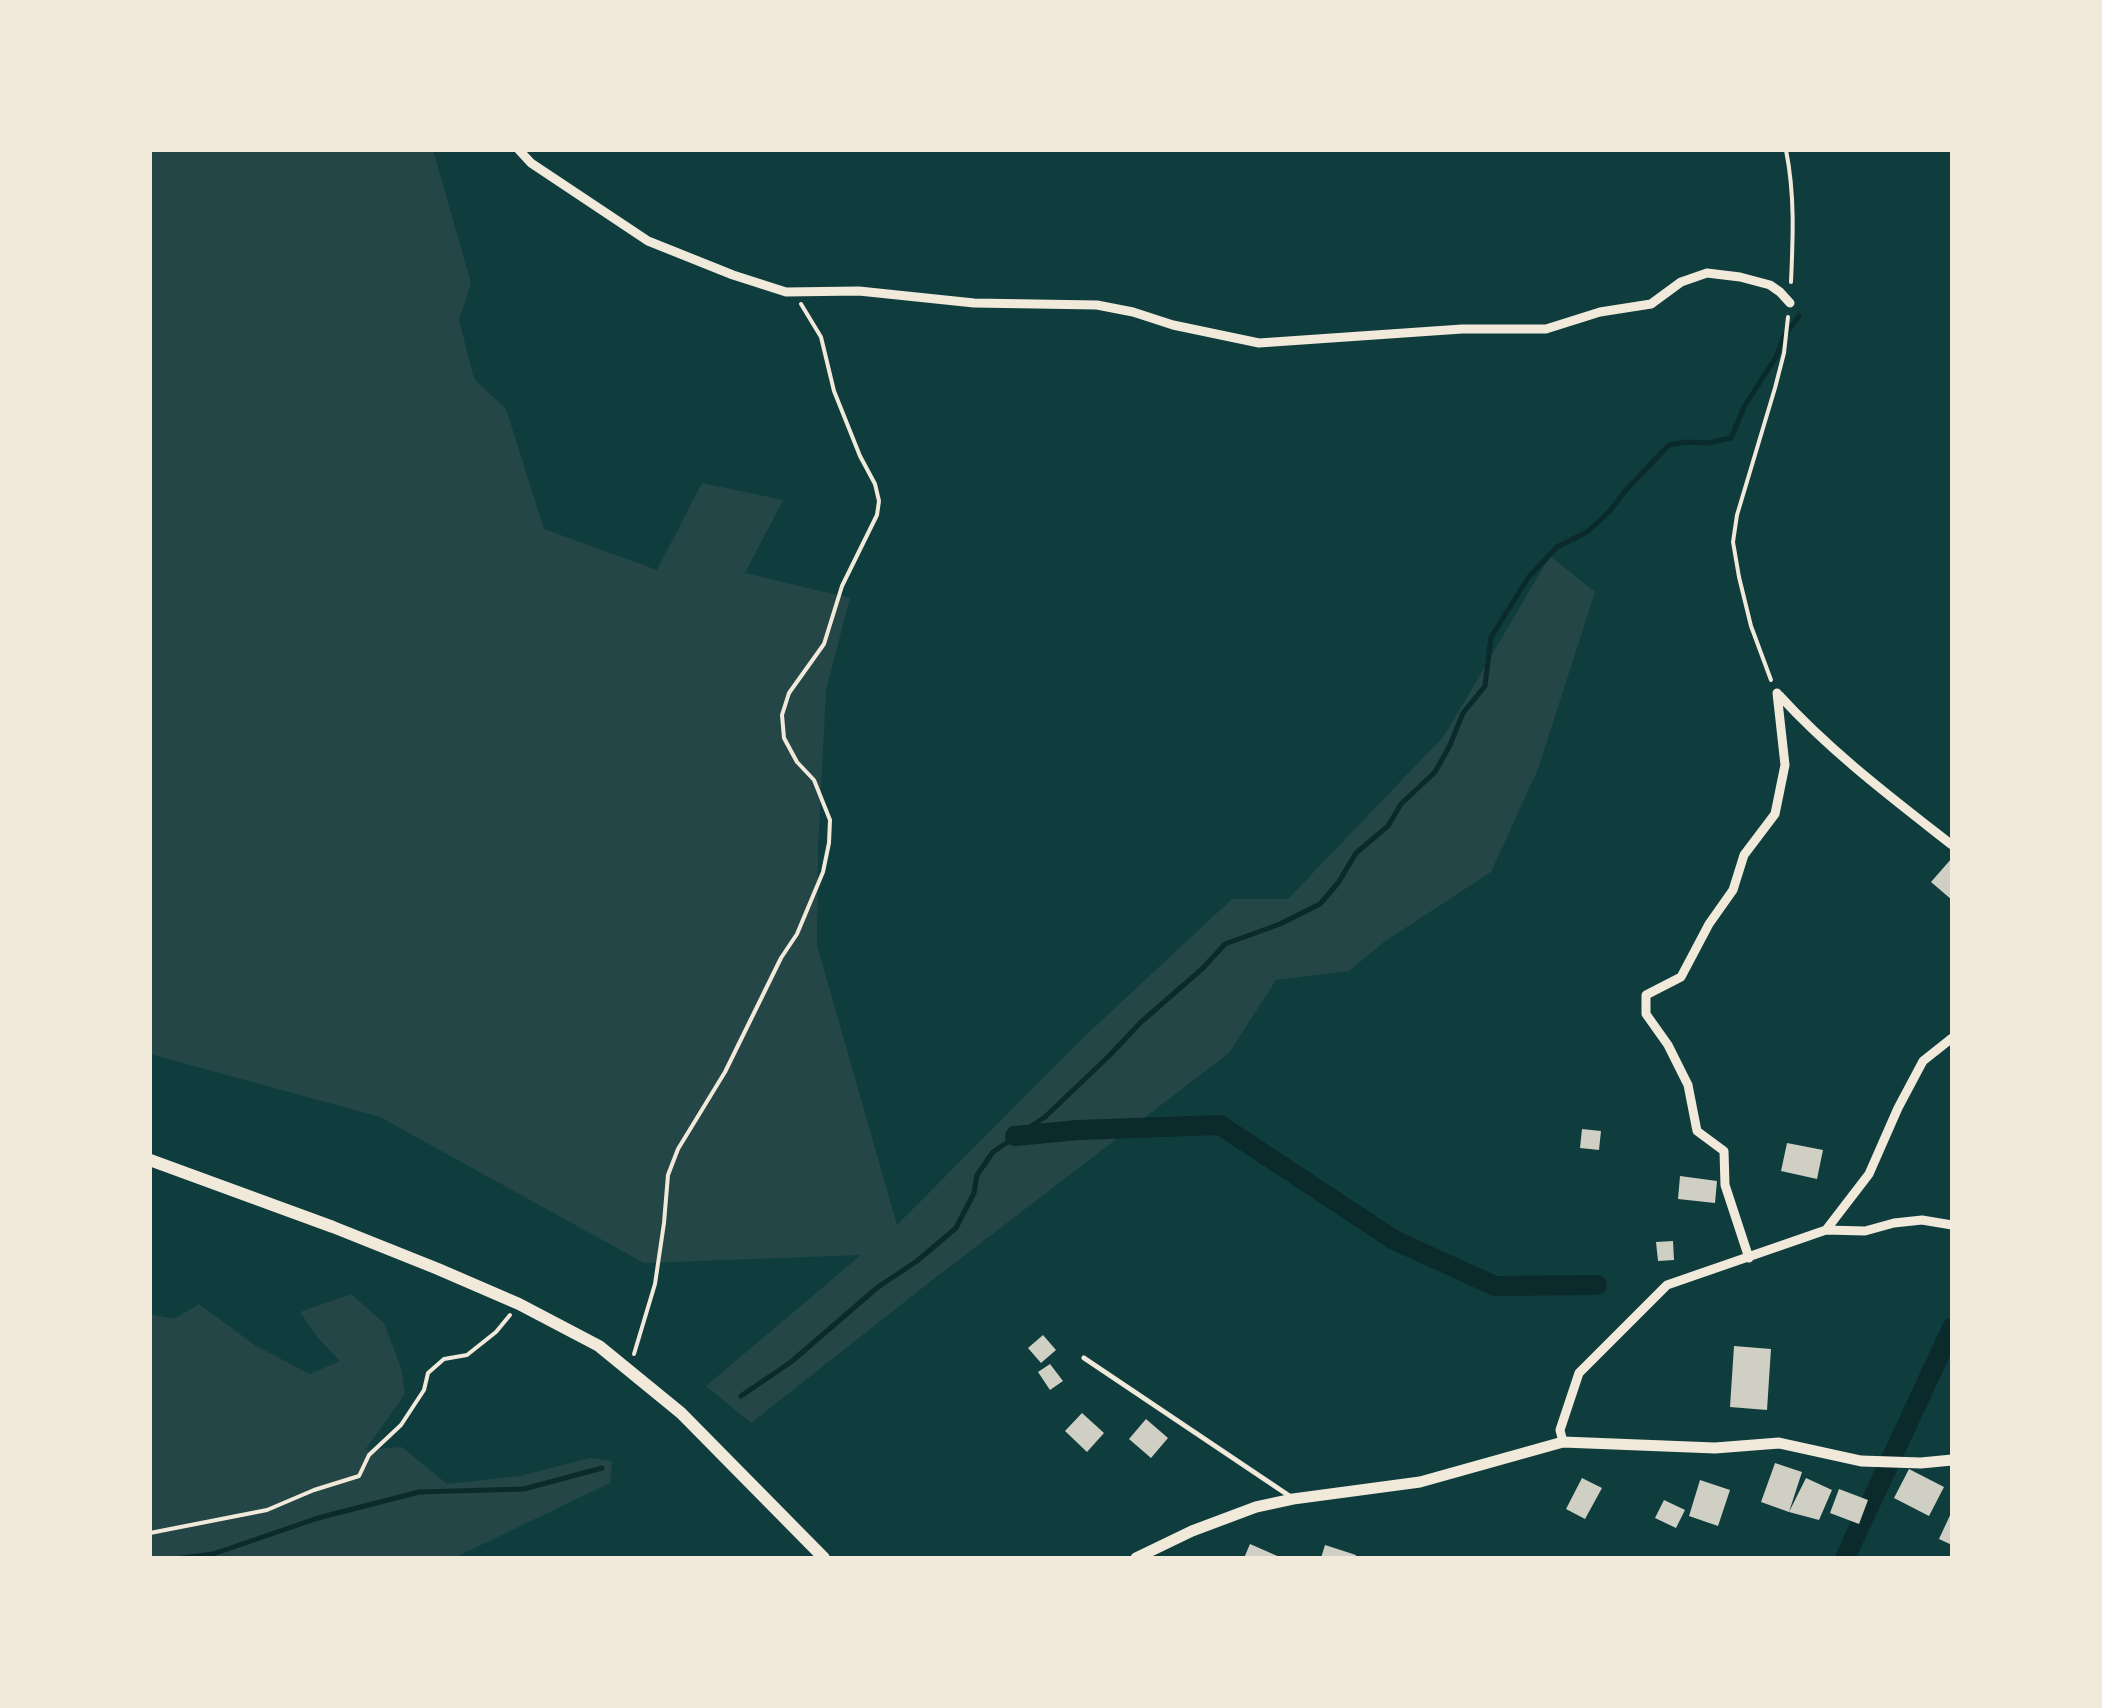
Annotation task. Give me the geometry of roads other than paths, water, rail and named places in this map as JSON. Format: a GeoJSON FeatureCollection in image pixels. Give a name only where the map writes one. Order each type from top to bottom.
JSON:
{"type":"FeatureCollection","features":[{"type":"Feature","properties":{"kind":"main road"},"geometry":{"type":"LineString","coordinates":[[150,1160],[333,1227],[519,1304],[599,1346],[681,1413],[824,1558]]}},
{"type":"Feature","properties":{"kind":"street"},"geometry":{"type":"LineString","coordinates":[[519,150],[531,163],[648,240],[786,292],[858,291],[974,303],[1097,305],[1173,326],[1259,343],[1462,329],[1546,330],[1600,312],[1651,304],[1681,282],[1707,273],[1770,285],[1790,303]]}},
{"type":"Feature","properties":{"kind":"street"},"geometry":{"type":"LineString","coordinates":[[1748,1258],[1725,1186],[1724,1151],[1697,1131],[1688,1085],[1668,1045],[1646,1014],[1646,995],[1682,977],[1709,924],[1733,890],[1744,855],[1775,814],[1785,765],[1777,693],[1840,756],[1952,846]]}},
{"type":"Feature","properties":{"kind":"street"},"geometry":{"type":"LineString","coordinates":[[1826,1230],[1868,1174],[1923,1061],[1949,1045]]}},
{"type":"Feature","properties":{"kind":"street"},"geometry":{"type":"LineString","coordinates":[[1563,1442],[1560,1430],[1579,1372],[1667,1285],[1826,1230],[1864,1231],[1922,1220],[1952,1225]]}},
{"type":"Feature","properties":{"kind":"street"},"geometry":{"type":"LineString","coordinates":[[1136,1558],[1256,1507],[1420,1482],[1563,1442],[1715,1448],[1779,1443],[1861,1461],[1921,1464],[1952,1460]]}},
{"type":"Feature","properties":{"kind":"lane"},"geometry":{"type":"LineString","coordinates":[[1084,1358],[1293,1499]]}},
{"type":"Feature","properties":{"kind":"waterway"},"geometry":{"type":"LineString","coordinates":[[741,1396],[791,1362],[878,1287],[956,1228],[974,1193],[977,1175],[993,1152],[1045,1117],[1225,944],[1320,904],[1356,853],[1388,826],[1401,804],[1435,772],[1463,713],[1485,686],[1491,637],[1528,578],[1557,547],[1587,532],[1610,511],[1669,445],[1731,438],[1744,407],[1799,316]]}},
{"type":"Feature","properties":{"kind":"waterway"},"geometry":{"type":"LineString","coordinates":[[1015,1136],[1220,1125],[1394,1240],[1495,1286],[1597,1285]]}},
{"type":"Feature","properties":{"kind":"waterway"},"geometry":{"type":"LineString","coordinates":[[1845,1558],[1952,1328]]}},
{"type":"Feature","properties":{"kind":"waterway"},"geometry":{"type":"LineString","coordinates":[[182,1558],[213,1554],[318,1518],[419,1492],[524,1489],[602,1468]]}}]}
